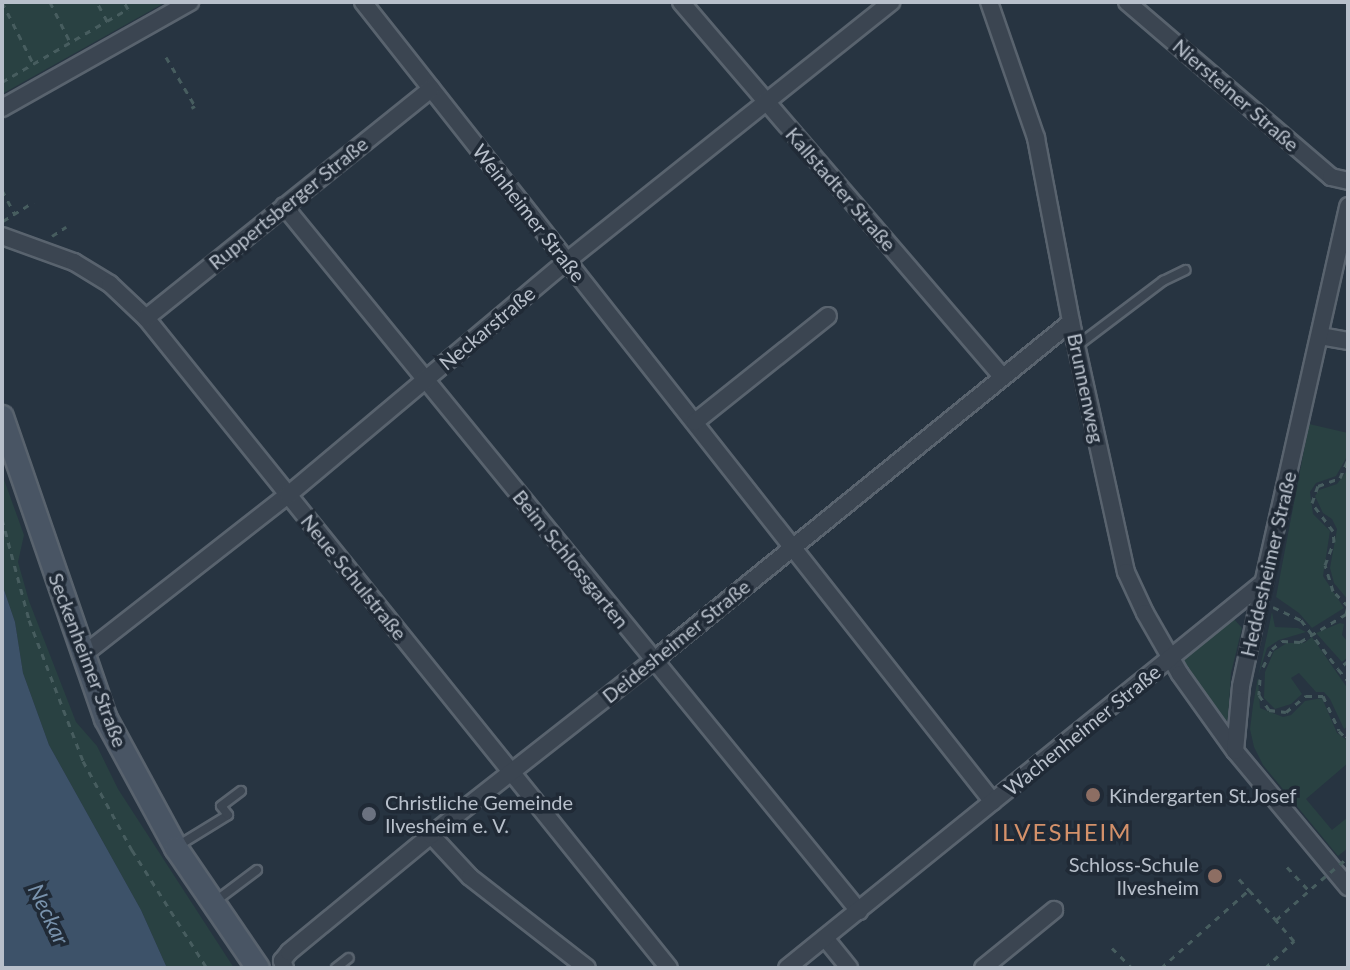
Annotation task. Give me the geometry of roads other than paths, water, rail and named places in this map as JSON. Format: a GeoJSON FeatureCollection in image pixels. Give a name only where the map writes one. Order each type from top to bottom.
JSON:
{"type":"FeatureCollection","features":[{"type":"Feature","properties":{"kind":"main road","name":"Seckenheimer Straße"},"geometry":{"type":"LineString","coordinates":[[2,417],[106,719],[176,848],[258,968]]}},
{"type":"Feature","properties":{"kind":"street","name":"Weinheimer Straße"},"geometry":{"type":"LineString","coordinates":[[363,2],[993,802]]}},
{"type":"Feature","properties":{"kind":"street","name":"Kallstadter Straße"},"geometry":{"type":"LineString","coordinates":[[681,2],[1002,376]]}},
{"type":"Feature","properties":{"kind":"street","name":"Neckarstraße"},"geometry":{"type":"LineString","coordinates":[[83,655],[288,495],[567,261],[891,2]]}},
{"type":"Feature","properties":{"kind":"street","name":"Brunnenweg"},"geometry":{"type":"LineString","coordinates":[[989,2],[1036,138],[1076,347],[1126,572],[1170,657],[1235,751]]}},
{"type":"Feature","properties":{"kind":"street","name":"Niersteiner Straße"},"geometry":{"type":"LineString","coordinates":[[1128,2],[1331,177],[1348,181]]}},
{"type":"Feature","properties":{"kind":"street"},"geometry":{"type":"LineString","coordinates":[[2,108],[148,34],[188,3]]}},
{"type":"Feature","properties":{"kind":"street","name":"Ruppertsberger Straße"},"geometry":{"type":"LineString","coordinates":[[146,318],[431,89]]}},
{"type":"Feature","properties":{"kind":"street","name":"Beim Schlossgarten"},"geometry":{"type":"LineString","coordinates":[[284,206],[859,911]]}},
{"type":"Feature","properties":{"kind":"street","name":"Heddesheimer Straße"},"geometry":{"type":"LineString","coordinates":[[1235,751],[1241,686],[1348,206]]}},
{"type":"Feature","properties":{"kind":"street","name":"Neue Schulstraße"},"geometry":{"type":"LineString","coordinates":[[2,236],[74,262],[110,284],[146,318],[669,968]]}},
{"type":"Feature","properties":{"kind":"street"},"geometry":{"type":"LineString","coordinates":[[695,422],[828,316]]}},
{"type":"Feature","properties":{"kind":"street","name":"Deidesheimer Straße"},"geometry":{"type":"LineString","coordinates":[[283,965],[431,835],[653,661],[1071,322]]}},
{"type":"Feature","properties":{"kind":"street"},"geometry":{"type":"LineString","coordinates":[[1320,336],[1348,341]]}},
{"type":"Feature","properties":{"kind":"street","name":"Wachenheimer Straße"},"geometry":{"type":"LineString","coordinates":[[787,968],[1264,582]]}},
{"type":"Feature","properties":{"kind":"street"},"geometry":{"type":"LineString","coordinates":[[1235,751],[1348,887]]}},
{"type":"Feature","properties":{"kind":"street"},"geometry":{"type":"LineString","coordinates":[[431,835],[470,877],[587,968]]}},
{"type":"Feature","properties":{"kind":"street"},"geometry":{"type":"LineString","coordinates":[[983,968],[1054,910]]}},
{"type":"Feature","properties":{"kind":"street"},"geometry":{"type":"LineString","coordinates":[[825,938],[849,968]]}},
{"type":"Feature","properties":{"kind":"lane"},"geometry":{"type":"LineString","coordinates":[[1076,347],[1163,281],[1186,270]]}},
{"type":"Feature","properties":{"kind":"lane"},"geometry":{"type":"LineString","coordinates":[[176,848],[228,815],[221,806],[241,791]]}},
{"type":"Feature","properties":{"kind":"lane"},"geometry":{"type":"LineString","coordinates":[[213,903],[257,870]]}},
{"type":"Feature","properties":{"kind":"lane"},"geometry":{"type":"LineString","coordinates":[[336,968],[349,958]]}},
{"type":"Feature","properties":{"kind":"water","name":"Neckar"},"geometry":{"type":"Polygon","coordinates":[[[2,584],[15,622],[23,673],[49,745],[141,910],[167,968],[2,968],[2,584]]]}},
{"type":"Feature","properties":{"kind":"place","name":"Kindergarten St.Josef"},"geometry":{"type":"Point","coordinates":[1093,795]}},
{"type":"Feature","properties":{"kind":"place","name":"Christliche Gemeinde Ilvesheim e. V."},"geometry":{"type":"Point","coordinates":[369,814]}},
{"type":"Feature","properties":{"kind":"place","name":"Schloss-Schule Ilvesheim"},"geometry":{"type":"Point","coordinates":[1215,876]}},
{"type":"Feature","properties":{"kind":"district","name":"ILVESHEIM"},"geometry":{"type":"Point","coordinates":[1063,832]}}]}
